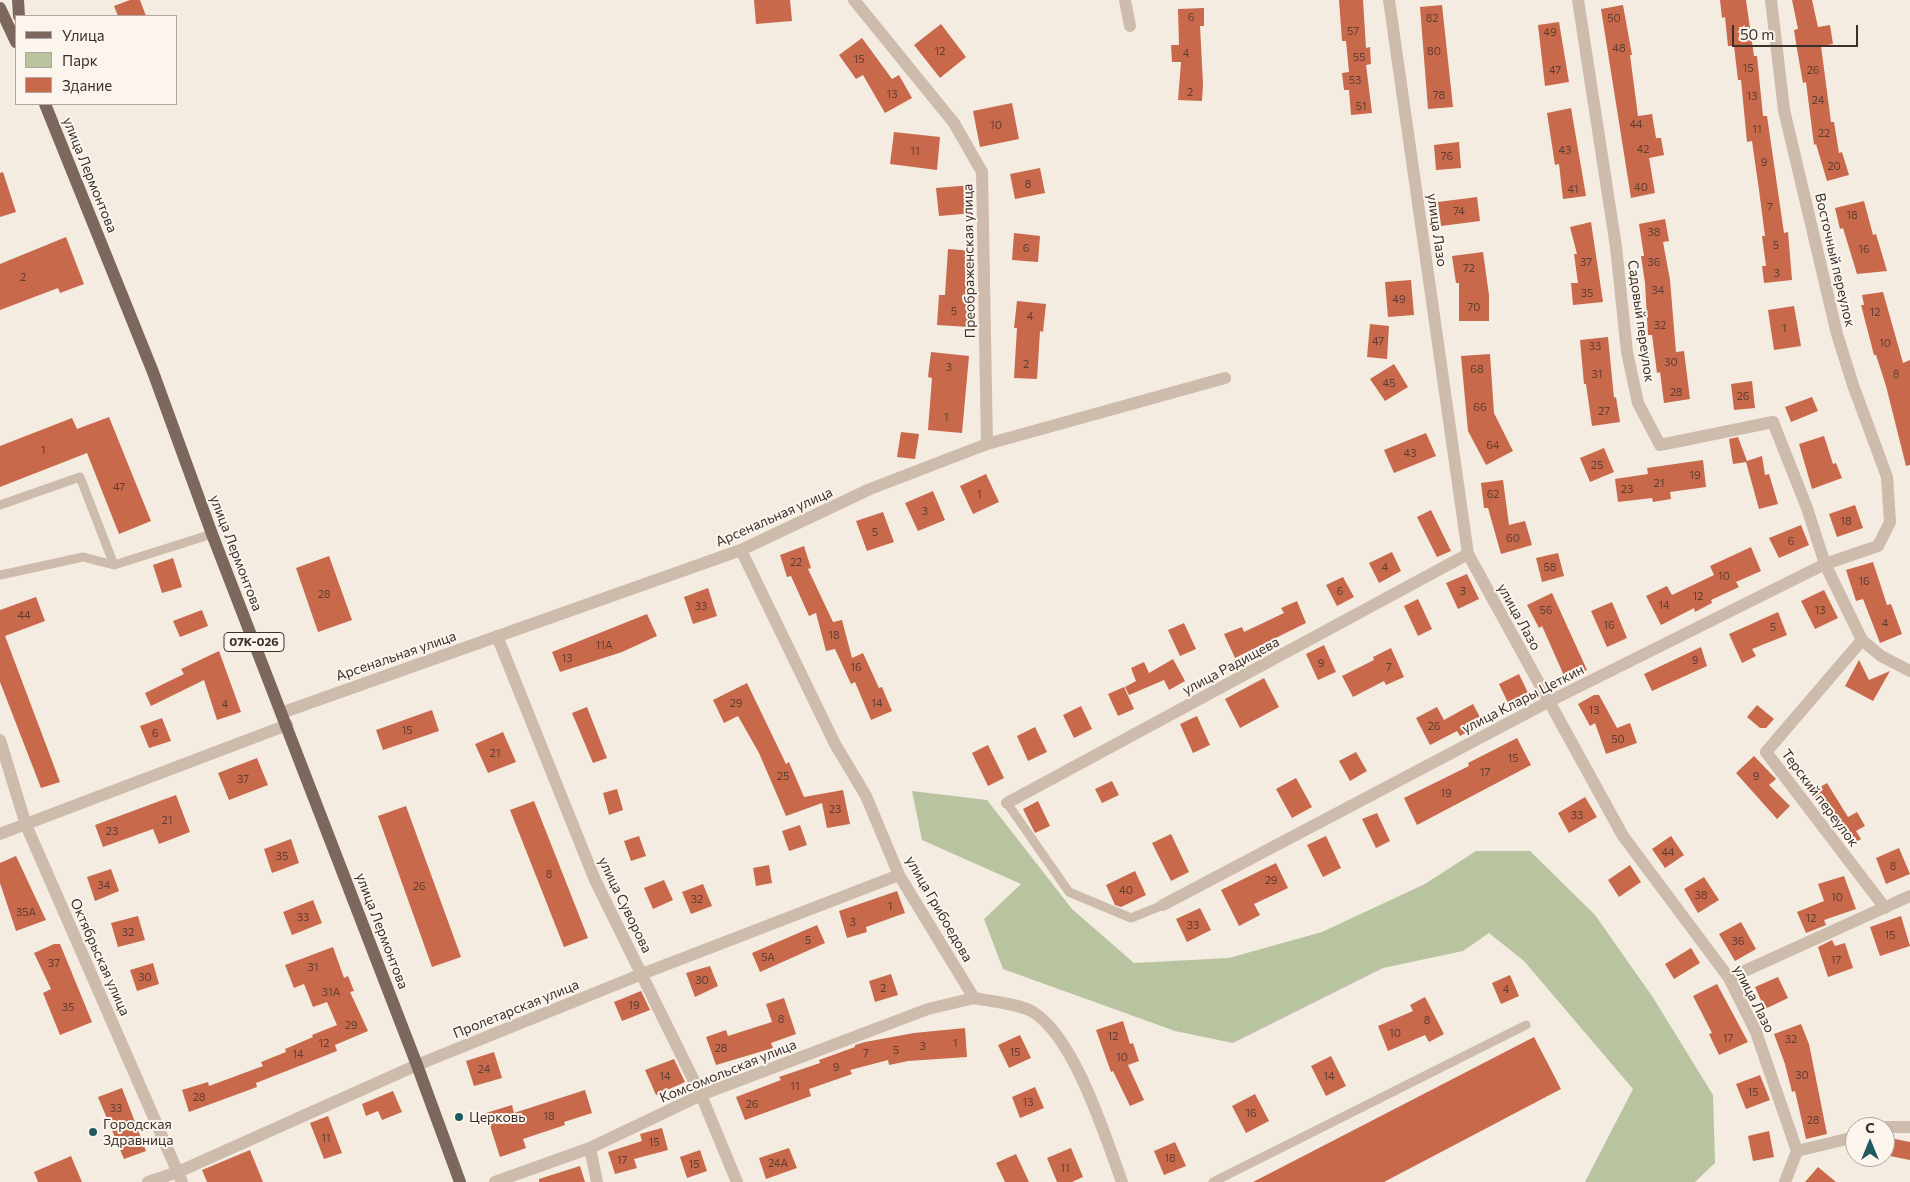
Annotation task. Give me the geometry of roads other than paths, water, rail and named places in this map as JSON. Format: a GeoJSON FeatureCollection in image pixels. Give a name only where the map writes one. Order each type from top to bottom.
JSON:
{"type":"FeatureCollection","features":[{"type":"Feature","properties":{"kind":"main road"},"geometry":{"type":"LineString","coordinates":[[18,0],[19,15]]}},
{"type":"Feature","properties":{"kind":"main road"},"geometry":{"type":"LineString","coordinates":[[0,8],[15,40]]}},
{"type":"Feature","properties":{"kind":"main road","name":"улица Лермонтова"},"geometry":{"type":"LineString","coordinates":[[45,105],[153,372],[212,534],[287,725],[460,1182]]}},
{"type":"Feature","properties":{"kind":"street","name":"Преображенская улица"},"geometry":{"type":"LineString","coordinates":[[854,0],[954,123],[982,172],[988,444]]}},
{"type":"Feature","properties":{"kind":"street"},"geometry":{"type":"LineString","coordinates":[[1125,0],[1130,26]]}},
{"type":"Feature","properties":{"kind":"street","name":"улица Лазо"},"geometry":{"type":"LineString","coordinates":[[1389,0],[1468,554],[1623,836],[1729,978],[1756,1032],[1796,1151]]}},
{"type":"Feature","properties":{"kind":"street","name":"Садовый переулок"},"geometry":{"type":"LineString","coordinates":[[1578,0],[1616,247],[1627,352],[1638,403],[1660,445],[1773,422],[1807,508],[1825,564],[1862,640],[1880,656],[1910,671]]}},
{"type":"Feature","properties":{"kind":"street","name":"Восточный переулок"},"geometry":{"type":"LineString","coordinates":[[1771,0],[1784,110],[1837,334],[1887,477],[1890,522]]}},
{"type":"Feature","properties":{"kind":"street","name":"Арсенальная улица"},"geometry":{"type":"LineString","coordinates":[[281,713],[741,550],[870,489],[988,444],[1225,378]]}},
{"type":"Feature","properties":{"kind":"street","name":"улица Клары Цеткин"},"geometry":{"type":"LineString","coordinates":[[1163,905],[1548,702],[1825,564],[1878,546],[1890,522]]}},
{"type":"Feature","properties":{"kind":"street","name":"улица Грибоедова"},"geometry":{"type":"LineString","coordinates":[[741,550],[835,744],[866,796],[899,875],[974,998]]}},
{"type":"Feature","properties":{"kind":"street","name":"улица Радищева"},"geometry":{"type":"LineString","coordinates":[[1008,803],[1468,554]]}},
{"type":"Feature","properties":{"kind":"street","name":"улица Суворова"},"geometry":{"type":"LineString","coordinates":[[497,636],[595,880],[701,1096],[737,1182]]}},
{"type":"Feature","properties":{"kind":"street","name":"Терский переулок"},"geometry":{"type":"LineString","coordinates":[[1862,640],[1766,752],[1885,908]]}},
{"type":"Feature","properties":{"kind":"street"},"geometry":{"type":"LineString","coordinates":[[0,834],[287,725]]}},
{"type":"Feature","properties":{"kind":"street","name":"Октябрьская улица"},"geometry":{"type":"LineString","coordinates":[[0,740],[26,825],[180,1177]]}},
{"type":"Feature","properties":{"kind":"street","name":"Пролетарская улица"},"geometry":{"type":"LineString","coordinates":[[148,1182],[180,1177],[417,1065],[642,974],[899,875]]}},
{"type":"Feature","properties":{"kind":"street"},"geometry":{"type":"LineString","coordinates":[[1729,978],[1910,896]]}},
{"type":"Feature","properties":{"kind":"street"},"geometry":{"type":"LineString","coordinates":[[974,998],[1032,1011],[1051,1026],[1072,1061],[1100,1120],[1122,1182]]}},
{"type":"Feature","properties":{"kind":"street","name":"Комсомольская улица"},"geometry":{"type":"LineString","coordinates":[[495,1182],[590,1148],[701,1096],[928,1009],[974,998]]}},
{"type":"Feature","properties":{"kind":"street"},"geometry":{"type":"LineString","coordinates":[[1895,1127],[1910,1128]]}},
{"type":"Feature","properties":{"kind":"street"},"geometry":{"type":"LineString","coordinates":[[1785,1182],[1796,1151],[1845,1139]]}},
{"type":"Feature","properties":{"kind":"street"},"geometry":{"type":"LineString","coordinates":[[590,1148],[597,1182]]}},
{"type":"Feature","properties":{"kind":"lane"},"geometry":{"type":"LineString","coordinates":[[0,505],[80,477],[114,565]]}},
{"type":"Feature","properties":{"kind":"lane"},"geometry":{"type":"LineString","coordinates":[[0,575],[84,557],[114,565],[212,534]]}},
{"type":"Feature","properties":{"kind":"lane"},"geometry":{"type":"LineString","coordinates":[[1008,803],[1069,892],[1131,918],[1163,905]]}},
{"type":"Feature","properties":{"kind":"lane"},"geometry":{"type":"LineString","coordinates":[[1213,1182],[1526,1025]]}},
{"type":"Feature","properties":{"kind":"place","name":"Церковь"},"geometry":{"type":"Point","coordinates":[459,1117]}},
{"type":"Feature","properties":{"kind":"place","name":"Городская Здравница"},"geometry":{"type":"Point","coordinates":[93,1132]}}]}
